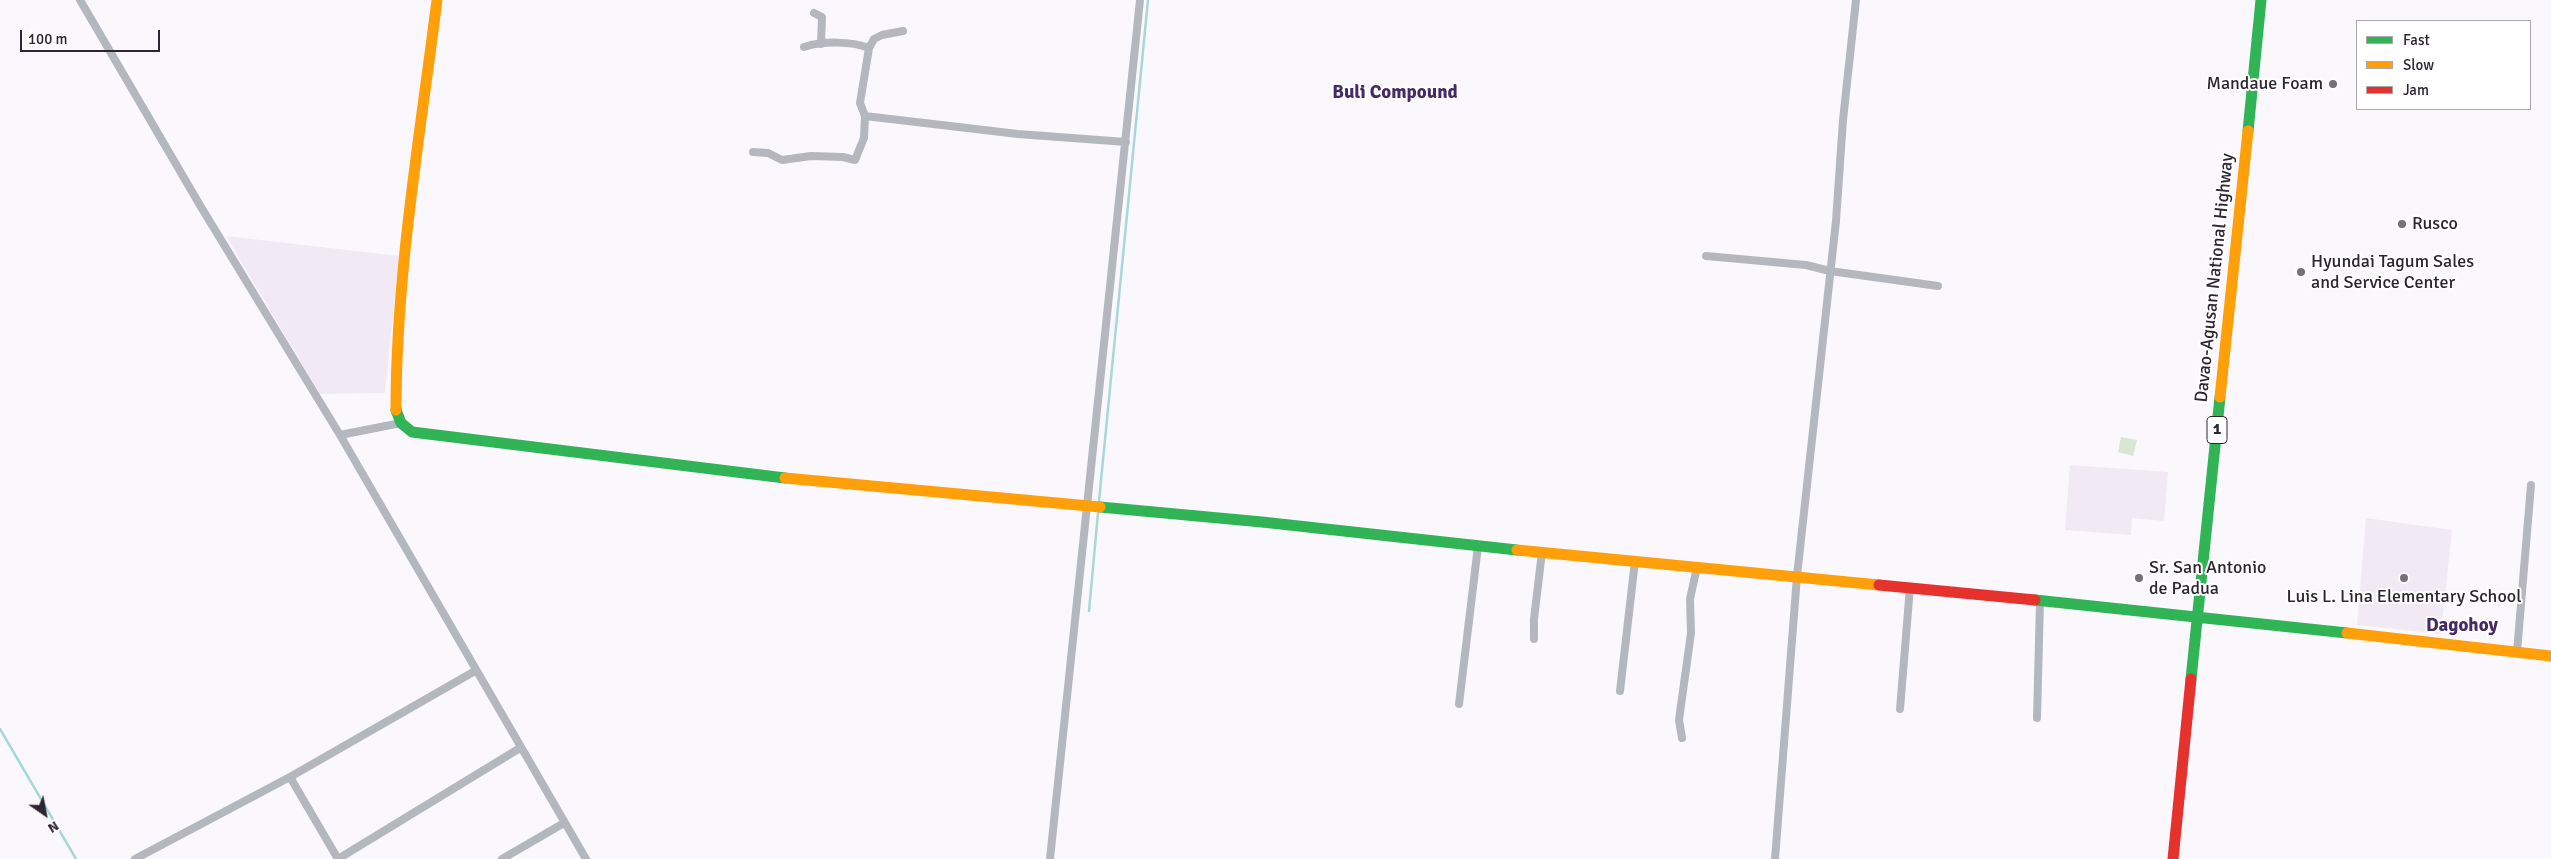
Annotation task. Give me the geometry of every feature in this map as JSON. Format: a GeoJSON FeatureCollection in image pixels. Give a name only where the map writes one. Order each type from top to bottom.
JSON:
{"type":"FeatureCollection","features":[{"type":"Feature","properties":{"kind":"main road"},"geometry":{"type":"LineString","coordinates":[[437,0],[403,288],[396,372],[396,412],[401,423],[412,432],[805,481],[1262,522],[1478,546],[2198,616],[2551,656]]}},
{"type":"Feature","properties":{"kind":"main road","name":"Davao-Agusan National Highway"},"geometry":{"type":"LineString","coordinates":[[2173,859],[2261,0]]}},
{"type":"Feature","properties":{"kind":"street"},"geometry":{"type":"LineString","coordinates":[[80,0],[206,214],[340,435],[475,671],[586,859]]}},
{"type":"Feature","properties":{"kind":"street"},"geometry":{"type":"LineString","coordinates":[[1050,859],[1140,0]]}},
{"type":"Feature","properties":{"kind":"street"},"geometry":{"type":"LineString","coordinates":[[1775,859],[1796,576],[1830,271],[1856,0]]}},
{"type":"Feature","properties":{"kind":"street"},"geometry":{"type":"LineString","coordinates":[[814,13],[822,17],[821,44]]}},
{"type":"Feature","properties":{"kind":"street"},"geometry":{"type":"LineString","coordinates":[[753,152],[768,153],[782,160],[811,156],[843,157],[855,160],[864,138],[865,116],[860,103],[869,48],[874,39],[882,34],[903,31]]}},
{"type":"Feature","properties":{"kind":"street"},"geometry":{"type":"LineString","coordinates":[[804,47],[821,44],[858,44],[869,48]]}},
{"type":"Feature","properties":{"kind":"street"},"geometry":{"type":"LineString","coordinates":[[865,116],[1018,134],[1126,142]]}},
{"type":"Feature","properties":{"kind":"street"},"geometry":{"type":"LineString","coordinates":[[1706,256],[1806,265],[1830,271],[1938,286]]}},
{"type":"Feature","properties":{"kind":"street"},"geometry":{"type":"LineString","coordinates":[[340,435],[401,423]]}},
{"type":"Feature","properties":{"kind":"street"},"geometry":{"type":"LineString","coordinates":[[2517,652],[2531,485]]}},
{"type":"Feature","properties":{"kind":"street"},"geometry":{"type":"LineString","coordinates":[[1459,704],[1478,546]]}},
{"type":"Feature","properties":{"kind":"street"},"geometry":{"type":"LineString","coordinates":[[1534,639],[1536,600],[1542,552]]}},
{"type":"Feature","properties":{"kind":"street"},"geometry":{"type":"LineString","coordinates":[[1620,691],[1635,561]]}},
{"type":"Feature","properties":{"kind":"street"},"geometry":{"type":"LineString","coordinates":[[1682,738],[1678,720],[1692,633],[1690,599],[1697,567]]}},
{"type":"Feature","properties":{"kind":"street"},"geometry":{"type":"LineString","coordinates":[[1900,709],[1910,587]]}},
{"type":"Feature","properties":{"kind":"street"},"geometry":{"type":"LineString","coordinates":[[2037,718],[2040,602]]}},
{"type":"Feature","properties":{"kind":"street"},"geometry":{"type":"LineString","coordinates":[[135,859],[290,777],[475,671]]}},
{"type":"Feature","properties":{"kind":"street"},"geometry":{"type":"LineString","coordinates":[[290,777],[338,859],[520,748]]}},
{"type":"Feature","properties":{"kind":"street"},"geometry":{"type":"LineString","coordinates":[[502,859],[564,823]]}},
{"type":"Feature","properties":{"kind":"shaded area"},"geometry":{"type":"Polygon","coordinates":[[[226,236],[399,256],[385,393],[320,394],[226,236]]]}},
{"type":"Feature","properties":{"kind":"shaded area"},"geometry":{"type":"Polygon","coordinates":[[[2070,465],[2168,472],[2164,521],[2132,518],[2131,535],[2065,530],[2070,465]]]}},
{"type":"Feature","properties":{"kind":"shaded area","name":"Luis L. Lina Elementary School"},"geometry":{"type":"Polygon","coordinates":[[[2366,518],[2452,530],[2441,634],[2357,625],[2366,518]]]}},
{"type":"Feature","properties":{"kind":"green space"},"geometry":{"type":"Polygon","coordinates":[[[2121,437],[2137,440],[2133,456],[2118,452],[2121,437]]]}},
{"type":"Feature","properties":{"kind":"waterway"},"geometry":{"type":"LineString","coordinates":[[1099,501],[1148,0]]}},
{"type":"Feature","properties":{"kind":"waterway"},"geometry":{"type":"LineString","coordinates":[[1089,611],[1098,513]]}},
{"type":"Feature","properties":{"kind":"waterway"},"geometry":{"type":"LineString","coordinates":[[0,729],[76,859]]}},
{"type":"Feature","properties":{"kind":"traffic: fast"},"geometry":{"type":"LineString","coordinates":[[2248,131],[2261,0]]}},
{"type":"Feature","properties":{"kind":"traffic: fast"},"geometry":{"type":"LineString","coordinates":[[2191,679],[2220,397]]}},
{"type":"Feature","properties":{"kind":"traffic: fast"},"geometry":{"type":"LineString","coordinates":[[396,410],[401,423],[412,432],[785,478]]}},
{"type":"Feature","properties":{"kind":"traffic: fast"},"geometry":{"type":"LineString","coordinates":[[1100,507],[1262,522],[1517,550]]}},
{"type":"Feature","properties":{"kind":"traffic: fast"},"geometry":{"type":"LineString","coordinates":[[2035,600],[2347,633]]}},
{"type":"Feature","properties":{"kind":"traffic: slow"},"geometry":{"type":"LineString","coordinates":[[396,410],[397,359],[404,256],[437,0]]}},
{"type":"Feature","properties":{"kind":"traffic: slow"},"geometry":{"type":"LineString","coordinates":[[2220,397],[2248,131]]}},
{"type":"Feature","properties":{"kind":"traffic: slow"},"geometry":{"type":"LineString","coordinates":[[785,478],[1100,507]]}},
{"type":"Feature","properties":{"kind":"traffic: slow"},"geometry":{"type":"LineString","coordinates":[[1517,550],[1879,585]]}},
{"type":"Feature","properties":{"kind":"traffic: slow"},"geometry":{"type":"LineString","coordinates":[[2347,633],[2551,656]]}},
{"type":"Feature","properties":{"kind":"traffic: jam"},"geometry":{"type":"LineString","coordinates":[[1879,585],[2035,600]]}},
{"type":"Feature","properties":{"kind":"traffic: jam"},"geometry":{"type":"LineString","coordinates":[[2173,859],[2191,679]]}},
{"type":"Feature","properties":{"kind":"place","name":"Mandaue Foam"},"geometry":{"type":"Point","coordinates":[2333,84]}},
{"type":"Feature","properties":{"kind":"place","name":"Rusco"},"geometry":{"type":"Point","coordinates":[2402,224]}},
{"type":"Feature","properties":{"kind":"place","name":"Hyundai Tagum Sales and Service Center"},"geometry":{"type":"Point","coordinates":[2301,272]}},
{"type":"Feature","properties":{"kind":"place","name":"Sr. San Antonio de Padua"},"geometry":{"type":"Point","coordinates":[2139,578]}},
{"type":"Feature","properties":{"kind":"place","name":"Luis L. Lina Elementary School"},"geometry":{"type":"Point","coordinates":[2404,578]}},
{"type":"Feature","properties":{"kind":"district","name":"Buli Compound"},"geometry":{"type":"Point","coordinates":[1395,93]}},
{"type":"Feature","properties":{"kind":"district","name":"Dagohoy"},"geometry":{"type":"Point","coordinates":[2462,626]}}]}
